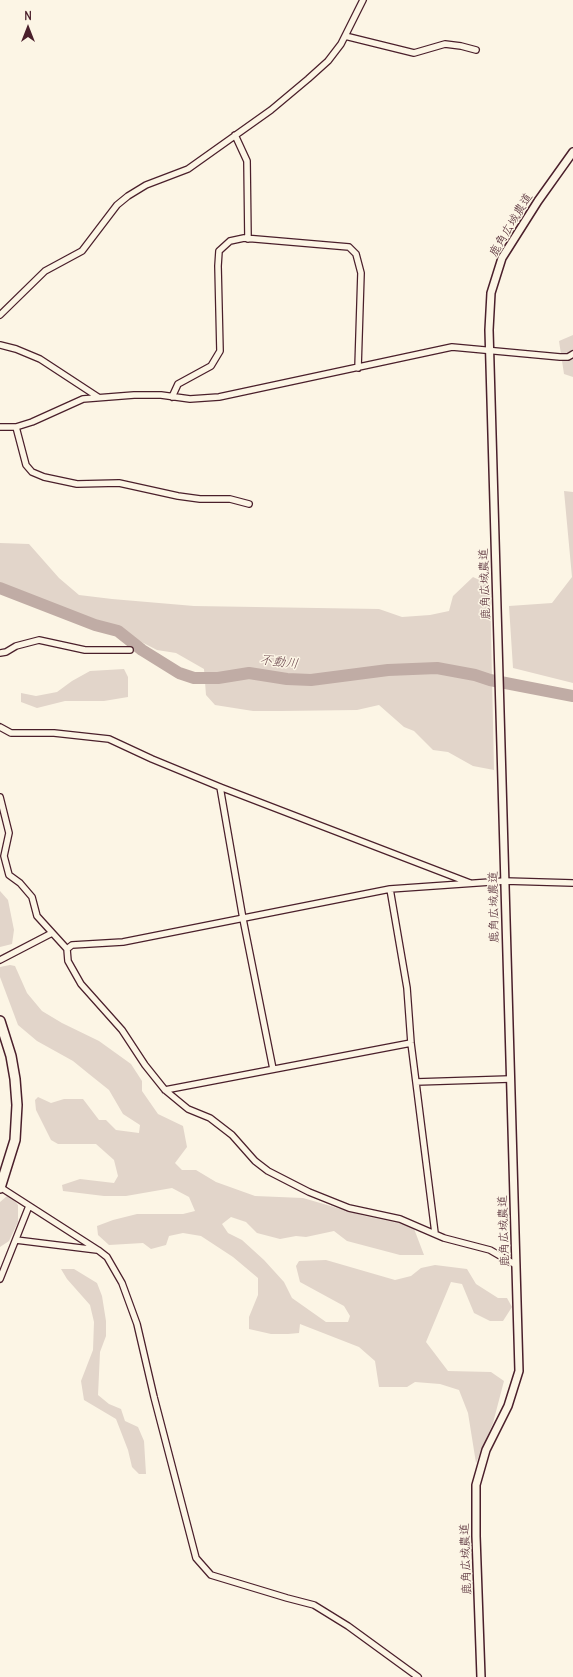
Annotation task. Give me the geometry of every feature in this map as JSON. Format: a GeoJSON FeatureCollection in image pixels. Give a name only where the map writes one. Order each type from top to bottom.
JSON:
{"type":"FeatureCollection","features":[{"type":"Feature","properties":{"kind":"main road"},"geometry":{"type":"LineString","coordinates":[[0,1022],[11,1056],[15,1079],[17,1106],[15,1140],[0,1187]]}},
{"type":"Feature","properties":{"kind":"street"},"geometry":{"type":"LineString","coordinates":[[0,315],[45,271],[82,251],[118,205],[128,196],[146,185],[188,169],[271,110],[308,79],[328,61],[345,36],[363,0]]}},
{"type":"Feature","properties":{"kind":"street"},"geometry":{"type":"LineString","coordinates":[[345,36],[414,53],[445,44],[476,50]]}},
{"type":"Feature","properties":{"kind":"street"},"geometry":{"type":"LineString","coordinates":[[235,135],[247,161],[248,238]]}},
{"type":"Feature","properties":{"kind":"street","name":"鹿角広域農道"},"geometry":{"type":"LineString","coordinates":[[481,1677],[476,1536],[476,1486],[486,1450],[508,1406],[519,1371],[489,330],[491,293],[502,258],[538,201],[573,152]]}},
{"type":"Feature","properties":{"kind":"street"},"geometry":{"type":"LineString","coordinates":[[172,397],[178,384],[211,366],[220,351],[219,251],[230,240],[248,238],[350,247],[356,254],[362,273],[358,368]]}},
{"type":"Feature","properties":{"kind":"street"},"geometry":{"type":"LineString","coordinates":[[0,345],[16,349],[40,359],[98,397]]}},
{"type":"Feature","properties":{"kind":"street"},"geometry":{"type":"LineString","coordinates":[[0,427],[16,427],[32,422],[83,399],[98,397],[161,395],[190,399],[219,397],[452,347],[490,352],[560,357],[568,357],[573,354]]}},
{"type":"Feature","properties":{"kind":"street"},"geometry":{"type":"LineString","coordinates":[[16,427],[26,465],[32,472],[44,477],[77,484],[119,484],[178,496],[200,499],[230,499],[249,504]]}},
{"type":"Feature","properties":{"kind":"street"},"geometry":{"type":"LineString","coordinates":[[0,653],[6,652],[16,646],[39,640],[85,650],[130,650]]}},
{"type":"Feature","properties":{"kind":"street"},"geometry":{"type":"LineString","coordinates":[[0,727],[12,733],[54,733],[110,739],[152,759],[220,787],[474,885]]}},
{"type":"Feature","properties":{"kind":"street"},"geometry":{"type":"LineString","coordinates":[[220,787],[243,919],[273,1070]]}},
{"type":"Feature","properties":{"kind":"street"},"geometry":{"type":"LineString","coordinates":[[0,797],[9,833],[4,856],[9,874],[20,883],[32,897],[37,916],[66,949],[68,961],[81,984],[122,1030],[145,1065],[165,1090],[188,1109],[210,1118],[232,1135],[255,1161],[268,1171],[309,1192],[349,1208],[400,1219],[444,1238],[490,1250],[516,1265]]}},
{"type":"Feature","properties":{"kind":"street"},"geometry":{"type":"LineString","coordinates":[[66,949],[72,945],[123,942],[390,889],[434,885],[474,885],[505,881],[573,883]]}},
{"type":"Feature","properties":{"kind":"street"},"geometry":{"type":"LineString","coordinates":[[390,889],[407,988],[411,1043],[435,1233]]}},
{"type":"Feature","properties":{"kind":"street"},"geometry":{"type":"LineString","coordinates":[[0,960],[52,933]]}},
{"type":"Feature","properties":{"kind":"street"},"geometry":{"type":"LineString","coordinates":[[165,1090],[411,1043]]}},
{"type":"Feature","properties":{"kind":"street"},"geometry":{"type":"LineString","coordinates":[[416,1082],[510,1078]]}},
{"type":"Feature","properties":{"kind":"street"},"geometry":{"type":"LineString","coordinates":[[0,1187],[107,1257],[122,1283],[137,1324],[154,1397],[196,1558],[211,1575],[314,1605],[348,1626],[418,1677]]}},
{"type":"Feature","properties":{"kind":"street"},"geometry":{"type":"LineString","coordinates":[[0,1279],[29,1206]]}},
{"type":"Feature","properties":{"kind":"street"},"geometry":{"type":"LineString","coordinates":[[16,1240],[98,1250]]}},
{"type":"Feature","properties":{"kind":"shaded area"},"geometry":{"type":"Polygon","coordinates":[[[573,335],[573,377],[564,374],[559,341],[573,335]]]}},
{"type":"Feature","properties":{"kind":"shaded area"},"geometry":{"type":"Polygon","coordinates":[[[564,491],[573,492],[573,683],[513,668],[509,606],[552,603],[572,577],[564,491]]]}},
{"type":"Feature","properties":{"kind":"shaded area"},"geometry":{"type":"Polygon","coordinates":[[[0,543],[29,544],[59,578],[79,595],[194,606],[379,609],[402,617],[430,615],[449,611],[453,596],[473,577],[490,585],[494,770],[473,766],[448,752],[433,750],[414,731],[404,727],[379,705],[357,710],[253,711],[215,705],[206,695],[204,669],[176,653],[157,650],[122,632],[0,585],[0,543]]]}},
{"type":"Feature","properties":{"kind":"shaded area"},"geometry":{"type":"Polygon","coordinates":[[[124,669],[128,677],[128,697],[104,701],[65,701],[37,708],[21,702],[21,693],[36,696],[57,692],[72,681],[90,671],[124,669]]]}},
{"type":"Feature","properties":{"kind":"shaded area"},"geometry":{"type":"Polygon","coordinates":[[[0,891],[8,900],[14,930],[12,944],[0,947],[0,891]]]}},
{"type":"Feature","properties":{"kind":"shaded area"},"geometry":{"type":"Polygon","coordinates":[[[10,965],[15,966],[27,993],[42,1011],[62,1023],[99,1041],[131,1064],[142,1081],[142,1091],[158,1114],[183,1126],[187,1147],[175,1163],[182,1170],[196,1170],[216,1182],[255,1196],[303,1198],[365,1216],[413,1226],[424,1255],[400,1255],[347,1241],[334,1231],[306,1237],[296,1236],[280,1239],[257,1233],[246,1222],[231,1217],[222,1224],[228,1233],[242,1240],[264,1260],[284,1282],[292,1298],[326,1322],[348,1322],[350,1316],[344,1306],[300,1282],[296,1266],[299,1261],[326,1260],[395,1280],[411,1276],[421,1268],[435,1265],[467,1269],[476,1284],[498,1298],[507,1298],[512,1307],[503,1321],[490,1321],[474,1313],[462,1284],[451,1282],[426,1342],[448,1371],[491,1372],[504,1381],[493,1423],[476,1463],[468,1413],[459,1390],[440,1384],[415,1382],[407,1387],[379,1387],[375,1361],[359,1347],[300,1324],[299,1333],[271,1334],[249,1329],[249,1317],[258,1295],[258,1278],[233,1257],[201,1236],[183,1233],[169,1236],[166,1245],[151,1249],[143,1243],[109,1245],[98,1235],[97,1226],[137,1214],[183,1214],[195,1211],[189,1197],[172,1188],[126,1196],[104,1196],[63,1191],[62,1185],[80,1179],[114,1183],[118,1176],[114,1160],[96,1144],[58,1144],[51,1140],[36,1110],[35,1100],[38,1097],[51,1103],[64,1099],[83,1099],[99,1120],[106,1120],[116,1130],[139,1133],[140,1125],[123,1114],[109,1090],[73,1061],[37,1041],[18,1025],[0,977],[0,967],[10,965]]]}},
{"type":"Feature","properties":{"kind":"shaded area"},"geometry":{"type":"Polygon","coordinates":[[[7,1196],[13,1199],[18,1205],[18,1222],[9,1241],[0,1247],[0,1202],[7,1196]]]}},
{"type":"Feature","properties":{"kind":"shaded area"},"geometry":{"type":"Polygon","coordinates":[[[61,1269],[74,1269],[97,1283],[102,1296],[106,1321],[106,1336],[100,1352],[98,1395],[109,1404],[121,1409],[125,1421],[138,1427],[144,1441],[146,1474],[139,1474],[132,1467],[128,1450],[116,1419],[84,1400],[81,1381],[93,1350],[94,1322],[90,1305],[67,1279],[61,1269]]]}},
{"type":"Feature","properties":{"kind":"waterway","name":"不動川"},"geometry":{"type":"LineString","coordinates":[[0,588],[95,625],[118,631],[142,650],[179,673],[194,678],[218,678],[249,673],[287,679],[311,680],[388,670],[437,668],[573,696]]}}]}
